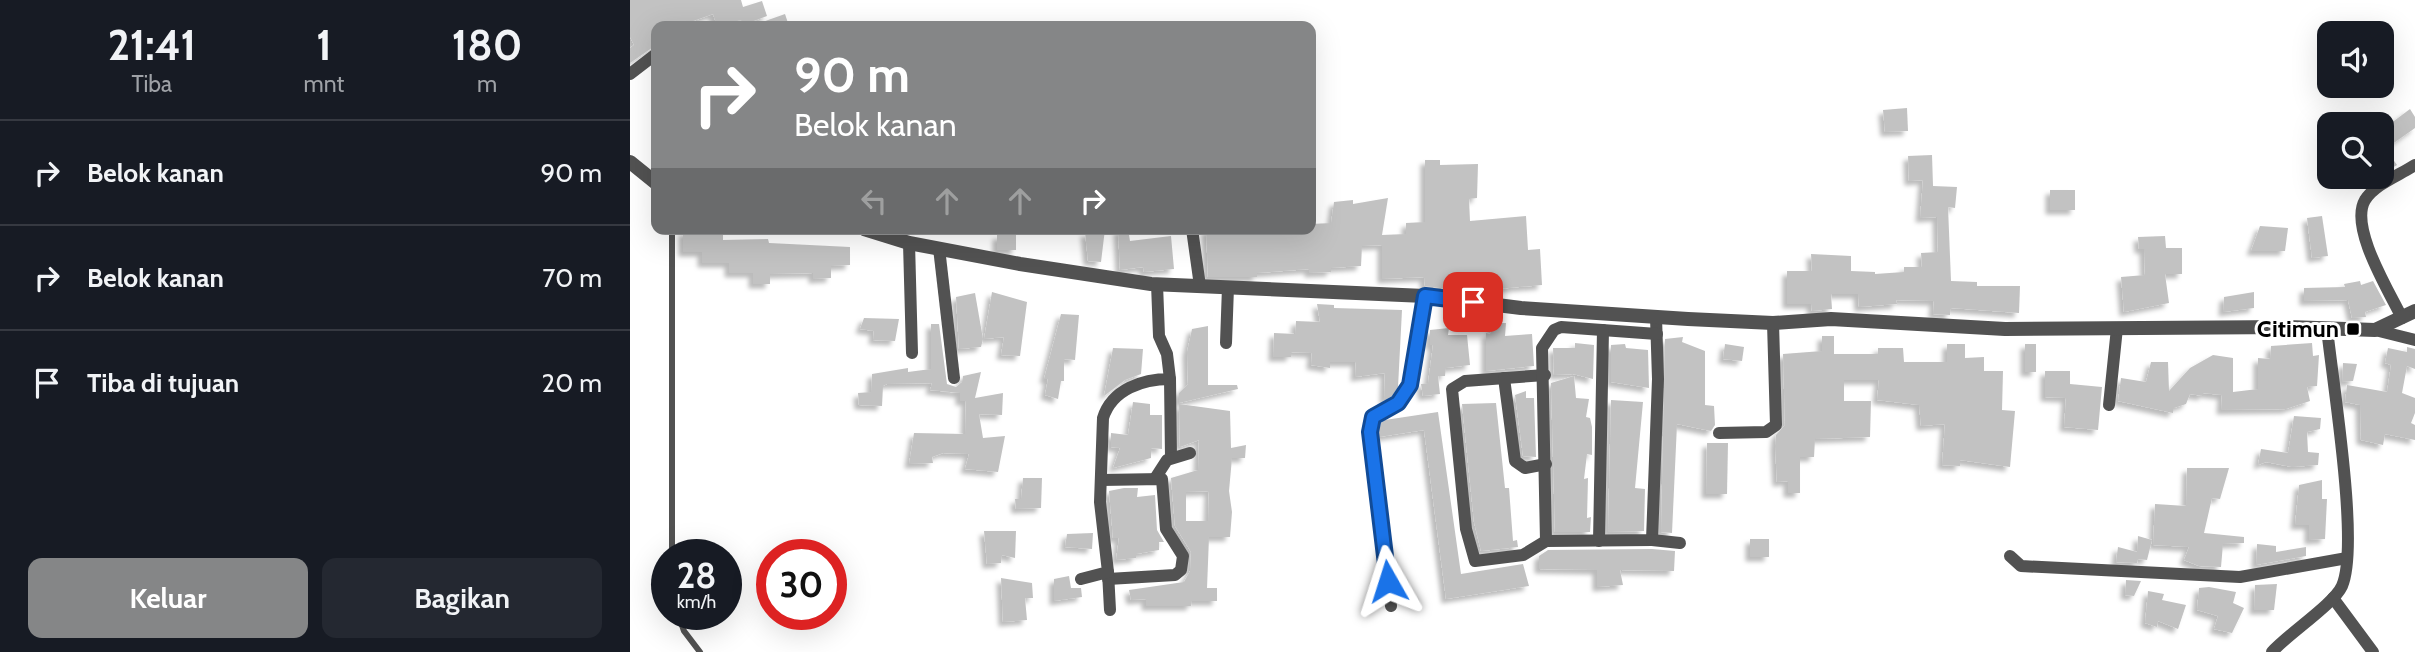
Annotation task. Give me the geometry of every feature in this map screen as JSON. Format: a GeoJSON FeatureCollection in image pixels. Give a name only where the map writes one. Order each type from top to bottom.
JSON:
{"type":"FeatureCollection","features":[{"type":"Feature","properties":{"kind":"street"},"geometry":{"type":"LineString","coordinates":[[630,75],[651,58]]}},
{"type":"Feature","properties":{"kind":"street"},"geometry":{"type":"LineString","coordinates":[[630,162],[651,179]]}},
{"type":"Feature","properties":{"kind":"street"},"geometry":{"type":"LineString","coordinates":[[2375,330],[2408,314],[2367,242],[2360,218],[2365,200],[2373,191],[2415,165]]}},
{"type":"Feature","properties":{"kind":"street"},"geometry":{"type":"LineString","coordinates":[[883,235],[909,243],[1081,274],[1157,284],[1425,296],[1521,308],[1773,323],[1831,319],[2005,329],[2327,328],[2375,330],[2415,340]]}},
{"type":"Feature","properties":{"kind":"street"},"geometry":{"type":"LineString","coordinates":[[1193,235],[1200,286]]}},
{"type":"Feature","properties":{"kind":"street"},"geometry":{"type":"LineString","coordinates":[[909,243],[912,352]]}},
{"type":"Feature","properties":{"kind":"street"},"geometry":{"type":"LineString","coordinates":[[939,248],[954,378]]}},
{"type":"Feature","properties":{"kind":"street"},"geometry":{"type":"LineString","coordinates":[[1157,284],[1159,336],[1167,354],[1170,379],[1171,458]]}},
{"type":"Feature","properties":{"kind":"street"},"geometry":{"type":"LineString","coordinates":[[1226,343],[1228,287]]}},
{"type":"Feature","properties":{"kind":"street"},"geometry":{"type":"LineString","coordinates":[[1391,606],[1370,432],[1373,417],[1398,403],[1410,385],[1425,296]]}},
{"type":"Feature","properties":{"kind":"street"},"geometry":{"type":"LineString","coordinates":[[1652,540],[1658,379],[1656,317]]}},
{"type":"Feature","properties":{"kind":"street"},"geometry":{"type":"LineString","coordinates":[[1719,433],[1766,432],[1776,425],[1773,323]]}},
{"type":"Feature","properties":{"kind":"street"},"geometry":{"type":"LineString","coordinates":[[2109,405],[2117,328]]}},
{"type":"Feature","properties":{"kind":"street"},"geometry":{"type":"LineString","coordinates":[[2272,652],[2333,598],[2342,586],[2347,558],[2347,513],[2327,328]]}},
{"type":"Feature","properties":{"kind":"street"},"geometry":{"type":"LineString","coordinates":[[1546,541],[1545,375],[1542,348],[1554,330],[1657,334]]}},
{"type":"Feature","properties":{"kind":"street"},"geometry":{"type":"LineString","coordinates":[[1599,541],[1603,330]]}},
{"type":"Feature","properties":{"kind":"street"},"geometry":{"type":"LineString","coordinates":[[1545,375],[1465,381],[1452,389],[1468,543],[1474,560],[1479,562],[1523,555],[1546,541],[1652,540],[1680,543]]}},
{"type":"Feature","properties":{"kind":"street"},"geometry":{"type":"LineString","coordinates":[[1504,378],[1515,461],[1525,468],[1546,464]]}},
{"type":"Feature","properties":{"kind":"street"},"geometry":{"type":"LineString","coordinates":[[1110,610],[1101,480],[1102,418],[1106,408],[1118,395],[1146,379],[1170,379]]}},
{"type":"Feature","properties":{"kind":"street"},"geometry":{"type":"LineString","coordinates":[[1156,477],[1171,458],[1190,453]]}},
{"type":"Feature","properties":{"kind":"street"},"geometry":{"type":"LineString","coordinates":[[1081,579],[1108,576],[1169,577],[1181,570],[1184,556],[1172,542],[1167,529],[1164,481],[1156,477],[1101,480]]}},
{"type":"Feature","properties":{"kind":"street"},"geometry":{"type":"LineString","coordinates":[[2010,556],[2021,566],[2239,577],[2347,558]]}},
{"type":"Feature","properties":{"kind":"street"},"geometry":{"type":"LineString","coordinates":[[2333,598],[2373,652]]}},
{"type":"Feature","properties":{"kind":"lane"},"geometry":{"type":"LineString","coordinates":[[672,235],[672,539]]}},
{"type":"Feature","properties":{"kind":"lane"},"geometry":{"type":"LineString","coordinates":[[684,630],[700,652]]}},
{"type":"Feature","properties":{"kind":"building"},"geometry":{"type":"Polygon","coordinates":[[[630,0],[741,0],[743,7],[762,1],[767,16],[754,21],[715,21],[713,14],[693,21],[651,21],[651,48],[630,63],[630,48],[634,45],[630,37],[630,0]]]}},
{"type":"Feature","properties":{"kind":"building"},"geometry":{"type":"Polygon","coordinates":[[[785,14],[787,21],[765,21],[785,14]]]}},
{"type":"Feature","properties":{"kind":"building"},"geometry":{"type":"Polygon","coordinates":[[[1907,108],[1908,131],[1885,132],[1883,110],[1907,108]]]}},
{"type":"Feature","properties":{"kind":"building"},"geometry":{"type":"Polygon","coordinates":[[[2410,109],[2415,117],[2415,128],[2394,143],[2394,121],[2410,109]]]}},
{"type":"Feature","properties":{"kind":"building"},"geometry":{"type":"Polygon","coordinates":[[[1932,155],[1933,186],[1957,187],[1955,208],[1948,207],[1951,281],[1977,282],[1977,286],[2020,286],[2019,313],[1951,308],[1950,315],[1933,314],[1934,301],[1896,300],[1897,304],[1859,307],[1858,294],[1831,294],[1832,309],[1812,311],[1811,304],[1787,304],[1787,271],[1812,271],[1811,254],[1851,256],[1851,271],[1875,274],[1904,272],[1904,267],[1922,267],[1921,253],[1938,252],[1937,217],[1920,218],[1923,180],[1909,181],[1908,156],[1932,155]]]}},
{"type":"Feature","properties":{"kind":"building"},"geometry":{"type":"Polygon","coordinates":[[[1425,160],[1440,160],[1440,165],[1478,164],[1477,198],[1469,199],[1470,221],[1526,216],[1528,250],[1540,249],[1542,285],[1487,290],[1487,285],[1456,287],[1457,290],[1425,286],[1424,277],[1382,279],[1382,245],[1362,246],[1361,266],[1331,268],[1331,272],[1309,273],[1309,269],[1257,273],[1257,277],[1208,277],[1206,235],[1316,235],[1316,224],[1331,223],[1334,202],[1353,200],[1353,204],[1388,198],[1382,235],[1406,234],[1406,223],[1425,222],[1425,160]]]}},
{"type":"Feature","properties":{"kind":"building"},"geometry":{"type":"Polygon","coordinates":[[[2050,190],[2075,190],[2075,210],[2050,210],[2050,190]]]}},
{"type":"Feature","properties":{"kind":"building"},"geometry":{"type":"Polygon","coordinates":[[[2322,216],[2328,256],[2312,258],[2307,218],[2322,216]]]}},
{"type":"Feature","properties":{"kind":"building"},"geometry":{"type":"Polygon","coordinates":[[[2260,226],[2288,228],[2285,251],[2251,251],[2260,226]]]}},
{"type":"Feature","properties":{"kind":"building"},"geometry":{"type":"Polygon","coordinates":[[[683,235],[723,235],[723,240],[768,239],[769,243],[850,247],[850,265],[831,266],[831,278],[813,279],[813,273],[770,274],[770,284],[753,284],[753,273],[729,273],[729,263],[702,263],[702,252],[683,252],[683,235]]]}},
{"type":"Feature","properties":{"kind":"building"},"geometry":{"type":"Polygon","coordinates":[[[997,235],[1016,235],[1016,250],[997,250],[997,235]]]}},
{"type":"Feature","properties":{"kind":"building"},"geometry":{"type":"Polygon","coordinates":[[[1085,235],[1104,235],[1101,262],[1088,261],[1085,235]]]}},
{"type":"Feature","properties":{"kind":"building"},"geometry":{"type":"Polygon","coordinates":[[[1118,235],[1129,235],[1130,241],[1171,236],[1174,269],[1144,272],[1143,267],[1120,270],[1118,235]]]}},
{"type":"Feature","properties":{"kind":"building"},"geometry":{"type":"Polygon","coordinates":[[[2165,236],[2166,248],[2182,248],[2182,274],[2165,274],[2169,303],[2124,312],[2121,277],[2145,275],[2144,249],[2139,249],[2138,237],[2165,236]]]}},
{"type":"Feature","properties":{"kind":"building"},"geometry":{"type":"Polygon","coordinates":[[[2360,281],[2361,285],[2373,281],[2386,305],[2365,312],[2366,317],[2352,318],[2348,300],[2304,301],[2304,288],[2345,287],[2344,284],[2360,281]]]}},
{"type":"Feature","properties":{"kind":"building"},"geometry":{"type":"Polygon","coordinates":[[[992,292],[1027,302],[1020,356],[1001,355],[1004,337],[984,339],[992,292]]]}},
{"type":"Feature","properties":{"kind":"building"},"geometry":{"type":"Polygon","coordinates":[[[2254,292],[2254,308],[2223,312],[2224,297],[2254,292]]]}},
{"type":"Feature","properties":{"kind":"building"},"geometry":{"type":"Polygon","coordinates":[[[975,293],[983,339],[981,347],[959,349],[956,297],[975,293]]]}},
{"type":"Feature","properties":{"kind":"building"},"geometry":{"type":"Polygon","coordinates":[[[1317,304],[1334,305],[1334,308],[1402,310],[1398,387],[1392,396],[1384,401],[1385,373],[1355,377],[1356,362],[1330,362],[1330,368],[1311,365],[1312,353],[1291,352],[1291,357],[1273,357],[1274,333],[1295,334],[1296,321],[1320,322],[1317,304]]]}},
{"type":"Feature","properties":{"kind":"building"},"geometry":{"type":"Polygon","coordinates":[[[1061,314],[1079,315],[1075,360],[1064,359],[1064,381],[1061,381],[1058,399],[1045,395],[1048,379],[1044,379],[1061,314]]]}},
{"type":"Feature","properties":{"kind":"building"},"geometry":{"type":"Polygon","coordinates":[[[864,318],[899,319],[895,341],[873,340],[874,331],[860,329],[864,318]]]}},
{"type":"Feature","properties":{"kind":"building"},"geometry":{"type":"Polygon","coordinates":[[[1494,323],[1506,323],[1505,336],[1532,334],[1534,366],[1486,371],[1486,333],[1490,334],[1494,323]]]}},
{"type":"Feature","properties":{"kind":"building"},"geometry":{"type":"Polygon","coordinates":[[[931,324],[939,324],[947,384],[956,387],[962,382],[963,376],[981,372],[975,398],[1003,393],[1002,415],[979,414],[983,438],[1005,436],[998,472],[965,469],[969,454],[943,453],[932,457],[933,463],[909,464],[914,433],[965,434],[966,401],[960,401],[960,393],[930,390],[932,383],[887,384],[883,386],[882,406],[859,405],[858,393],[871,392],[872,374],[908,368],[908,372],[931,369],[931,324]]]}},
{"type":"Feature","properties":{"kind":"building"},"geometry":{"type":"Polygon","coordinates":[[[1208,326],[1208,385],[1237,385],[1238,389],[1179,403],[1179,393],[1188,384],[1187,352],[1192,329],[1208,326]]]}},
{"type":"Feature","properties":{"kind":"building"},"geometry":{"type":"Polygon","coordinates":[[[1449,328],[1448,335],[1467,335],[1470,365],[1446,368],[1445,376],[1438,376],[1440,394],[1423,396],[1421,384],[1428,383],[1433,345],[1430,345],[1430,330],[1449,328]]]}},
{"type":"Feature","properties":{"kind":"building"},"geometry":{"type":"Polygon","coordinates":[[[1822,336],[1834,336],[1834,354],[1878,354],[1878,348],[1903,348],[1904,362],[1947,362],[1947,344],[1965,344],[1965,358],[1984,357],[1984,371],[2003,371],[2002,410],[2015,411],[2010,467],[1960,460],[1960,466],[1942,465],[1945,424],[1921,426],[1919,405],[1877,400],[1879,380],[1844,380],[1844,401],[1871,401],[1870,437],[1815,439],[1814,457],[1800,457],[1800,493],[1788,493],[1788,481],[1777,482],[1775,446],[1776,435],[1785,425],[1783,354],[1822,351],[1822,336]]]}},
{"type":"Feature","properties":{"kind":"building"},"geometry":{"type":"Polygon","coordinates":[[[1683,337],[1682,342],[1705,351],[1705,405],[1714,406],[1715,425],[1711,431],[1677,424],[1672,533],[1661,532],[1665,339],[1683,337]]]}},
{"type":"Feature","properties":{"kind":"building"},"geometry":{"type":"Polygon","coordinates":[[[1575,343],[1594,345],[1593,379],[1573,374],[1554,375],[1553,348],[1575,348],[1575,343]]]}},
{"type":"Feature","properties":{"kind":"building"},"geometry":{"type":"Polygon","coordinates":[[[2312,343],[2313,356],[2319,355],[2317,386],[2307,387],[2310,401],[2286,409],[2221,410],[2222,395],[2203,393],[2203,396],[2190,394],[2186,404],[2174,408],[2173,413],[2118,401],[2121,378],[2146,382],[2151,362],[2168,362],[2169,391],[2190,368],[2213,355],[2233,358],[2233,392],[2258,389],[2258,358],[2270,359],[2271,346],[2312,343]]]}},
{"type":"Feature","properties":{"kind":"building"},"geometry":{"type":"Polygon","coordinates":[[[1625,344],[1626,348],[1648,350],[1649,388],[1611,382],[1611,345],[1625,344]]]}},
{"type":"Feature","properties":{"kind":"building"},"geometry":{"type":"Polygon","coordinates":[[[1725,344],[1744,347],[1742,361],[1723,359],[1725,344]]]}},
{"type":"Feature","properties":{"kind":"building"},"geometry":{"type":"Polygon","coordinates":[[[2025,344],[2036,344],[2036,372],[2025,372],[2025,344]]]}},
{"type":"Feature","properties":{"kind":"building"},"geometry":{"type":"Polygon","coordinates":[[[2407,347],[2415,349],[2415,369],[2407,366],[2402,393],[2415,398],[2415,413],[2411,423],[2415,425],[2415,440],[2385,434],[2383,445],[2361,440],[2360,405],[2345,402],[2347,385],[2387,392],[2391,365],[2385,363],[2388,348],[2407,352],[2407,347]]]}},
{"type":"Feature","properties":{"kind":"building"},"geometry":{"type":"Polygon","coordinates":[[[1113,348],[1143,349],[1141,374],[1125,380],[1104,396],[1113,348]]]}},
{"type":"Feature","properties":{"kind":"building"},"geometry":{"type":"Polygon","coordinates":[[[2343,363],[2357,364],[2353,381],[2342,382],[2343,363]]]}},
{"type":"Feature","properties":{"kind":"building"},"geometry":{"type":"Polygon","coordinates":[[[2045,371],[2070,371],[2070,384],[2102,387],[2098,430],[2064,427],[2066,398],[2045,397],[2045,371]]]}},
{"type":"Feature","properties":{"kind":"building"},"geometry":{"type":"Polygon","coordinates":[[[1574,376],[1576,398],[1589,399],[1586,417],[1590,418],[1592,427],[1592,455],[1587,454],[1584,479],[1588,478],[1587,518],[1591,517],[1590,532],[1555,532],[1551,383],[1574,376]]]}},
{"type":"Feature","properties":{"kind":"building"},"geometry":{"type":"Polygon","coordinates":[[[1526,391],[1526,398],[1534,398],[1536,457],[1523,456],[1515,395],[1526,391]]]}},
{"type":"Feature","properties":{"kind":"building"},"geometry":{"type":"Polygon","coordinates":[[[1611,400],[1643,402],[1635,488],[1645,489],[1644,531],[1608,532],[1611,400]]]}},
{"type":"Feature","properties":{"kind":"building"},"geometry":{"type":"Polygon","coordinates":[[[1133,402],[1150,404],[1150,415],[1162,415],[1162,449],[1151,448],[1151,458],[1113,468],[1120,448],[1111,447],[1111,433],[1128,435],[1133,402]]]}},
{"type":"Feature","properties":{"kind":"building"},"geometry":{"type":"Polygon","coordinates":[[[1496,403],[1505,488],[1509,488],[1513,541],[1517,540],[1518,547],[1481,551],[1474,522],[1462,404],[1496,403]]]}},
{"type":"Feature","properties":{"kind":"building"},"geometry":{"type":"Polygon","coordinates":[[[1179,404],[1230,411],[1231,448],[1246,445],[1245,458],[1232,458],[1229,491],[1232,512],[1230,537],[1209,537],[1207,588],[1217,588],[1217,601],[1192,601],[1191,606],[1146,606],[1146,599],[1131,600],[1129,590],[1184,582],[1190,571],[1191,552],[1175,526],[1171,478],[1198,470],[1199,440],[1180,447],[1179,404]],[[1209,491],[1186,492],[1186,521],[1208,521],[1209,491]]]}},
{"type":"Feature","properties":{"kind":"building"},"geometry":{"type":"Polygon","coordinates":[[[1438,412],[1461,574],[1523,564],[1529,586],[1446,599],[1424,430],[1379,437],[1381,423],[1385,420],[1438,412]]]}},
{"type":"Feature","properties":{"kind":"building"},"geometry":{"type":"Polygon","coordinates":[[[2294,416],[2321,418],[2320,429],[2307,432],[2308,452],[2319,453],[2318,465],[2292,467],[2266,462],[2258,465],[2261,449],[2288,453],[2294,416]]]}},
{"type":"Feature","properties":{"kind":"building"},"geometry":{"type":"Polygon","coordinates":[[[1707,443],[1728,443],[1727,494],[1706,494],[1707,443]]]}},
{"type":"Feature","properties":{"kind":"building"},"geometry":{"type":"Polygon","coordinates":[[[2187,468],[2229,468],[2220,499],[2212,498],[2204,533],[2244,537],[2244,543],[2223,544],[2221,567],[2199,566],[2184,560],[2189,547],[2153,545],[2155,504],[2186,506],[2187,468]]]}},
{"type":"Feature","properties":{"kind":"building"},"geometry":{"type":"Polygon","coordinates":[[[1023,478],[1042,478],[1041,508],[1016,509],[1015,499],[1021,499],[1023,478]]]}},
{"type":"Feature","properties":{"kind":"building"},"geometry":{"type":"Polygon","coordinates":[[[2322,480],[2322,499],[2327,499],[2325,539],[2309,540],[2309,525],[2295,525],[2299,485],[2322,480]]]}},
{"type":"Feature","properties":{"kind":"building"},"geometry":{"type":"Polygon","coordinates":[[[1138,488],[1137,497],[1155,495],[1157,530],[1164,542],[1159,542],[1159,550],[1136,554],[1136,558],[1116,560],[1119,538],[1113,538],[1109,491],[1138,488]]]}},
{"type":"Feature","properties":{"kind":"building"},"geometry":{"type":"Polygon","coordinates":[[[984,531],[1016,531],[1015,558],[1002,555],[1001,563],[987,564],[984,531]]]}},
{"type":"Feature","properties":{"kind":"building"},"geometry":{"type":"Polygon","coordinates":[[[1093,533],[1092,549],[1065,547],[1067,534],[1093,533]]]}},
{"type":"Feature","properties":{"kind":"building"},"geometry":{"type":"Polygon","coordinates":[[[2138,536],[2152,540],[2147,560],[2138,559],[2137,563],[2116,562],[2118,547],[2137,552],[2138,536]]]}},
{"type":"Feature","properties":{"kind":"building"},"geometry":{"type":"Polygon","coordinates":[[[1750,539],[1769,539],[1769,557],[1750,557],[1750,539]]]}},
{"type":"Feature","properties":{"kind":"building"},"geometry":{"type":"Polygon","coordinates":[[[2257,544],[2276,546],[2276,552],[2306,547],[2306,556],[2256,565],[2257,544]]]}},
{"type":"Feature","properties":{"kind":"building"},"geometry":{"type":"Polygon","coordinates":[[[1548,550],[1675,551],[1674,571],[1620,570],[1623,585],[1597,587],[1597,570],[1539,569],[1539,556],[1548,550]]]}},
{"type":"Feature","properties":{"kind":"building"},"geometry":{"type":"Polygon","coordinates":[[[1069,576],[1071,588],[1081,588],[1082,597],[1054,601],[1054,579],[1069,576]]]}},
{"type":"Feature","properties":{"kind":"building"},"geometry":{"type":"Polygon","coordinates":[[[1001,578],[1032,583],[1033,598],[1025,598],[1027,620],[1003,622],[1001,578]]]}},
{"type":"Feature","properties":{"kind":"building"},"geometry":{"type":"Polygon","coordinates":[[[2126,580],[2141,581],[2134,596],[2125,595],[2126,580]]]}},
{"type":"Feature","properties":{"kind":"building"},"geometry":{"type":"Polygon","coordinates":[[[2277,584],[2274,610],[2254,610],[2255,585],[2277,584]]]}},
{"type":"Feature","properties":{"kind":"building"},"geometry":{"type":"Polygon","coordinates":[[[2199,588],[2236,592],[2233,603],[2244,608],[2232,633],[2214,629],[2218,616],[2197,610],[2199,588]]]}},
{"type":"Feature","properties":{"kind":"building"},"geometry":{"type":"Polygon","coordinates":[[[2148,591],[2164,594],[2162,600],[2186,605],[2178,629],[2158,621],[2157,627],[2145,623],[2148,591]]]}},
{"type":"Feature","properties":{"kind":"place","name":"Citimun"},"geometry":{"type":"Point","coordinates":[2353,329]}},
{"type":"Feature","properties":{"kind":"route"},"geometry":{"type":"LineString","coordinates":[[1388,581],[1370,432],[1373,417],[1398,403],[1410,385],[1425,296],[1473,302]]}}]}
